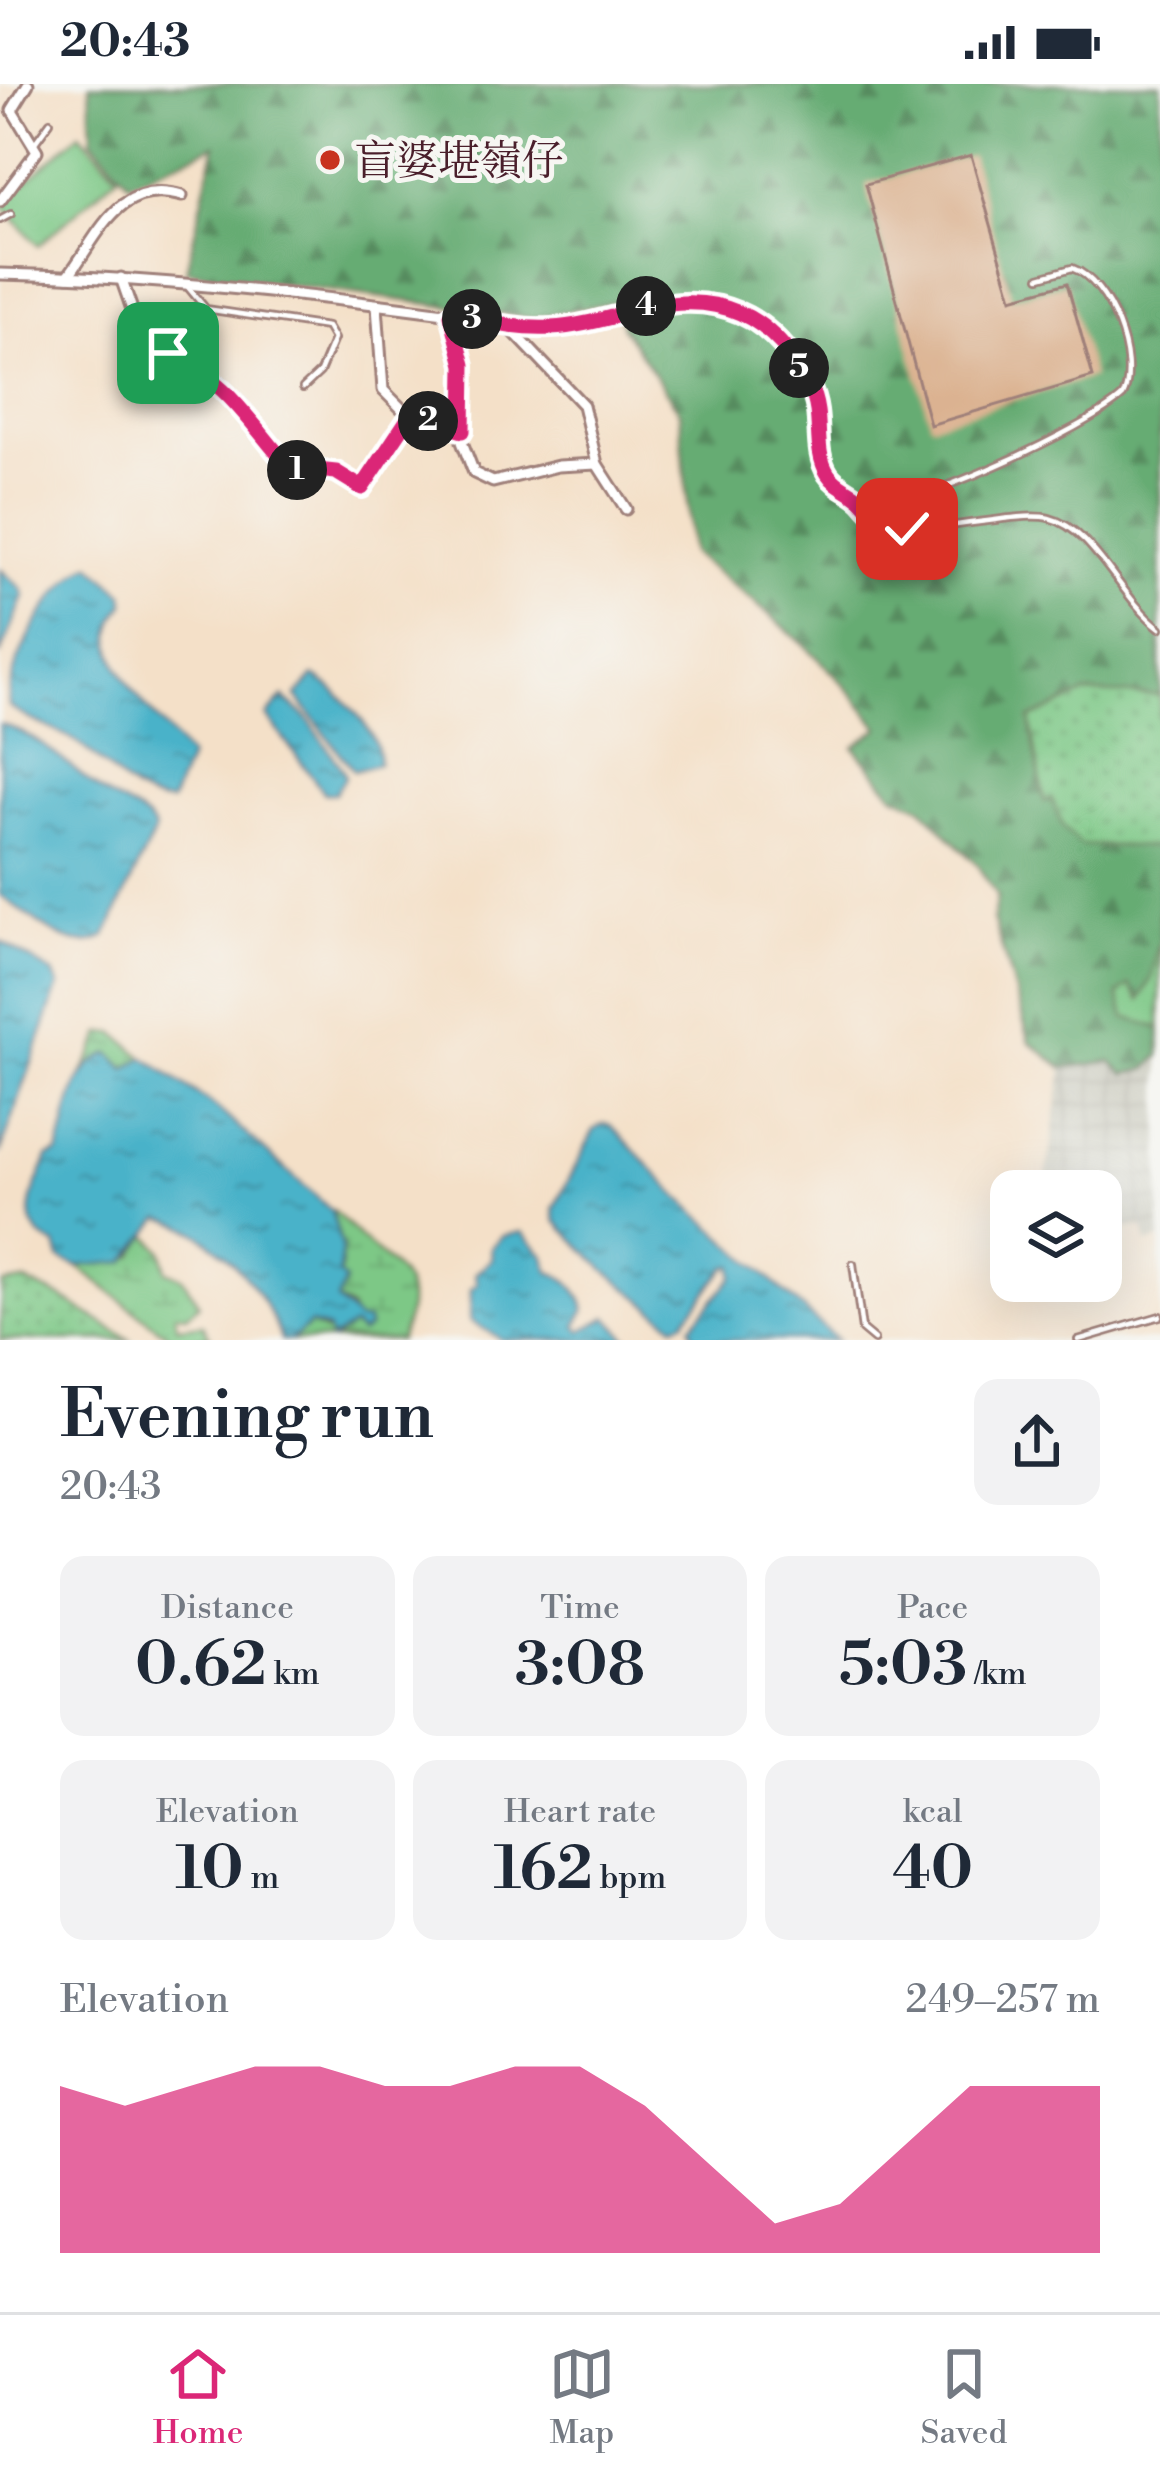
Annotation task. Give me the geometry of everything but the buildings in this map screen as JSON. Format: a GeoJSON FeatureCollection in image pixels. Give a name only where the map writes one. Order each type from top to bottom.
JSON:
{"type":"FeatureCollection","features":[{"type":"Feature","properties":{"kind":"street"},"geometry":{"type":"LineString","coordinates":[[0,201],[4,186],[35,157],[34,144],[12,110],[28,84]]}},
{"type":"Feature","properties":{"kind":"street"},"geometry":{"type":"LineString","coordinates":[[68,276],[115,208],[140,194],[182,196]]}},
{"type":"Feature","properties":{"kind":"street"},"geometry":{"type":"LineString","coordinates":[[0,274],[121,278],[507,325],[570,326],[683,302],[742,313],[795,362],[812,390],[820,459],[828,476],[862,502]]}},
{"type":"Feature","properties":{"kind":"street"},"geometry":{"type":"LineString","coordinates":[[121,278],[136,321],[154,345],[209,374],[295,470],[336,472],[362,488],[410,416]]}},
{"type":"Feature","properties":{"kind":"street"},"geometry":{"type":"LineString","coordinates":[[377,306],[382,390],[410,416],[463,431]]}},
{"type":"Feature","properties":{"kind":"street"},"geometry":{"type":"LineString","coordinates":[[451,315],[464,365],[463,431],[474,473],[493,482],[558,466],[597,464]]}},
{"type":"Feature","properties":{"kind":"street"},"geometry":{"type":"LineString","coordinates":[[507,325],[583,405],[597,464],[626,508]]}},
{"type":"Feature","properties":{"kind":"lane"},"geometry":{"type":"LineString","coordinates":[[34,144],[50,122]]}},
{"type":"Feature","properties":{"kind":"lane"},"geometry":{"type":"LineString","coordinates":[[0,220],[11,214]]}},
{"type":"Feature","properties":{"kind":"lane"},"geometry":{"type":"LineString","coordinates":[[862,502],[878,508],[945,485],[1111,408],[1129,385],[1131,355],[1088,277],[1072,268],[1040,277]]}},
{"type":"Feature","properties":{"kind":"lane"},"geometry":{"type":"LineString","coordinates":[[187,286],[206,309],[327,327],[334,339],[320,371],[303,388]]}},
{"type":"Feature","properties":{"kind":"lane"},"geometry":{"type":"LineString","coordinates":[[862,502],[874,518],[907,529],[1011,517],[1052,519],[1092,547],[1137,610],[1160,628]]}},
{"type":"Feature","properties":{"kind":"lane"},"geometry":{"type":"LineString","coordinates":[[853,1264],[862,1330],[874,1340]]}},
{"type":"Feature","properties":{"kind":"lane"},"geometry":{"type":"LineString","coordinates":[[1078,1340],[1160,1316]]}},
{"type":"Feature","properties":{"kind":"shaded area"},"geometry":{"type":"Polygon","coordinates":[[[1160,1055],[1160,1240],[1147,1244],[1143,1227],[1122,1230],[1122,1170],[1047,1170],[1063,1068],[1111,1061],[1147,1069],[1160,1055]]]}},
{"type":"Feature","properties":{"kind":"green space"},"geometry":{"type":"Polygon","coordinates":[[[90,84],[1160,84],[1160,974],[1126,1017],[1160,1028],[1160,1055],[1147,1069],[1125,1074],[1111,1061],[1063,1068],[1030,1042],[993,919],[997,897],[977,865],[921,807],[893,794],[854,747],[879,728],[838,678],[691,553],[680,412],[623,328],[614,302],[532,318],[186,271],[215,145],[129,183],[92,140],[90,84]]]}},
{"type":"Feature","properties":{"kind":"green space"},"geometry":{"type":"Polygon","coordinates":[[[80,133],[118,175],[38,246],[1,204],[80,133]]]}},
{"type":"Feature","properties":{"kind":"green space"},"geometry":{"type":"Polygon","coordinates":[[[1086,693],[1160,695],[1160,847],[1081,845],[1064,829],[1052,800],[1044,801],[1030,719],[1086,693]]]}},
{"type":"Feature","properties":{"kind":"green space"},"geometry":{"type":"Polygon","coordinates":[[[1158,947],[1160,1028],[1125,1017],[1118,994],[1130,985],[1140,1000],[1151,979],[1158,947]]]}},
{"type":"Feature","properties":{"kind":"green space"},"geometry":{"type":"Polygon","coordinates":[[[102,1033],[115,1033],[144,1057],[126,1070],[110,1053],[82,1075],[102,1033]]]}},
{"type":"Feature","properties":{"kind":"green space"},"geometry":{"type":"Polygon","coordinates":[[[331,1210],[403,1279],[409,1310],[399,1340],[291,1340],[310,1324],[336,1337],[353,1325],[361,1333],[350,1309],[337,1300],[342,1248],[331,1210]]]}},
{"type":"Feature","properties":{"kind":"green space"},"geometry":{"type":"Polygon","coordinates":[[[147,1234],[162,1251],[166,1271],[182,1277],[199,1304],[187,1315],[175,1314],[177,1327],[203,1324],[210,1337],[173,1340],[76,1266],[133,1256],[147,1234]]]}},
{"type":"Feature","properties":{"kind":"green space"},"geometry":{"type":"Polygon","coordinates":[[[24,1281],[61,1297],[130,1340],[0,1340],[2,1284],[24,1281]]]}},
{"type":"Feature","properties":{"kind":"water"},"geometry":{"type":"Polygon","coordinates":[[[91,564],[124,594],[111,644],[117,664],[189,758],[171,802],[132,789],[77,742],[9,706],[15,670],[35,627],[62,588],[91,564]]]}},
{"type":"Feature","properties":{"kind":"water"},"geometry":{"type":"Polygon","coordinates":[[[0,569],[22,589],[24,597],[0,656],[0,569]]]}},
{"type":"Feature","properties":{"kind":"water"},"geometry":{"type":"Polygon","coordinates":[[[314,676],[347,702],[367,727],[378,764],[354,771],[296,696],[314,676]]]}},
{"type":"Feature","properties":{"kind":"water"},"geometry":{"type":"Polygon","coordinates":[[[283,697],[307,718],[343,770],[345,777],[335,794],[324,793],[267,716],[283,697]]]}},
{"type":"Feature","properties":{"kind":"water"},"geometry":{"type":"Polygon","coordinates":[[[0,724],[42,744],[102,792],[145,817],[155,830],[106,936],[93,942],[65,938],[0,896],[0,724]]]}},
{"type":"Feature","properties":{"kind":"water"},"geometry":{"type":"Polygon","coordinates":[[[0,941],[53,973],[59,985],[0,1154],[0,941]]]}},
{"type":"Feature","properties":{"kind":"water"},"geometry":{"type":"Polygon","coordinates":[[[110,1053],[126,1070],[144,1057],[217,1108],[331,1210],[342,1248],[339,1274],[345,1281],[337,1301],[359,1321],[367,1321],[368,1328],[361,1333],[353,1326],[331,1339],[327,1329],[310,1324],[291,1340],[281,1340],[264,1303],[236,1266],[201,1236],[161,1218],[125,1262],[76,1266],[60,1259],[56,1245],[34,1228],[33,1195],[48,1157],[58,1153],[78,1082],[96,1060],[110,1053]]]}},
{"type":"Feature","properties":{"kind":"water"},"geometry":{"type":"Polygon","coordinates":[[[611,1125],[676,1194],[837,1340],[694,1340],[690,1327],[733,1277],[733,1266],[726,1267],[683,1322],[674,1325],[604,1269],[556,1221],[554,1209],[594,1130],[611,1125]]]}},
{"type":"Feature","properties":{"kind":"water"},"geometry":{"type":"Polygon","coordinates":[[[522,1232],[544,1255],[550,1272],[580,1296],[585,1309],[577,1326],[582,1331],[608,1317],[629,1340],[501,1339],[470,1321],[471,1289],[478,1284],[475,1274],[492,1259],[491,1248],[502,1236],[522,1232]]]}},
{"type":"Feature","properties":{"kind":"place","name":"盲婆堪嶺仔"},"geometry":{"type":"Point","coordinates":[330,160]}},
{"type":"Feature","properties":{"kind":"route"},"geometry":{"type":"LineString","coordinates":[[168,353],[209,374],[241,404],[289,467],[336,472],[362,488],[379,470],[410,416],[463,431],[464,365],[451,315],[550,328],[652,304],[715,306],[742,313],[767,331],[795,362],[812,390],[820,459],[828,476],[862,502],[874,518],[907,529]]}}]}
